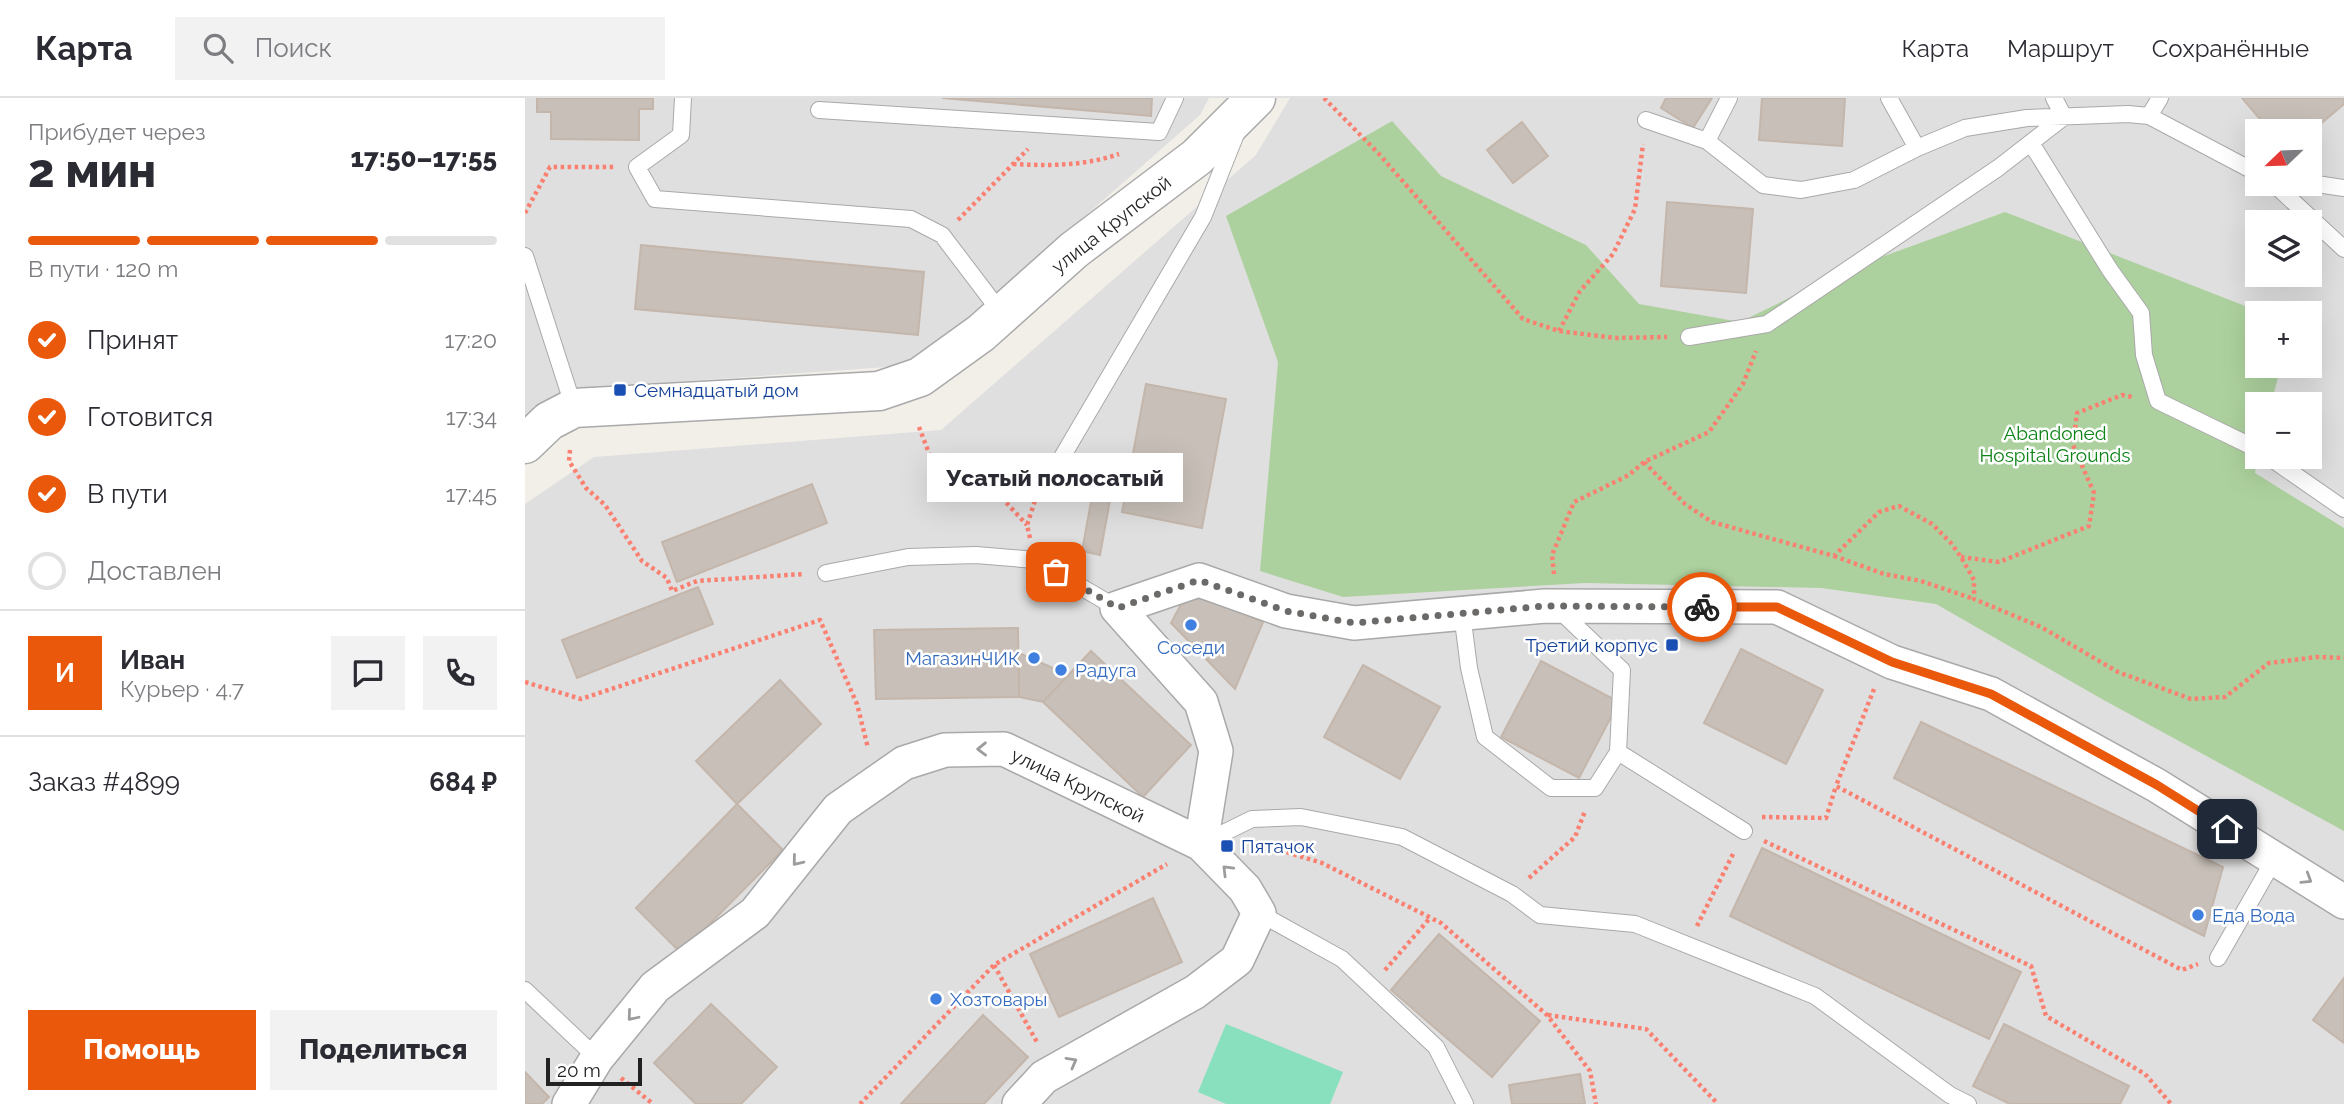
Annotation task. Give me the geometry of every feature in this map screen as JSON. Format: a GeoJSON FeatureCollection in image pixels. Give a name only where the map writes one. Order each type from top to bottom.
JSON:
{"type":"FeatureCollection","features":[{"type":"Feature","properties":{"kind":"street","name":"улица Крупской"},"geometry":{"type":"LineString","coordinates":[[525,444],[549,421],[574,408],[879,391],[920,377],[981,332],[1074,250],[1197,157],[1251,104]]}},
{"type":"Feature","properties":{"kind":"street"},"geometry":{"type":"LineString","coordinates":[[1211,838],[1216,751],[1201,702],[1118,608],[1199,580],[1286,611],[1354,623],[1556,606],[1777,607],[1886,659],[1991,694],[2157,785],[2344,902]]}},
{"type":"Feature","properties":{"kind":"street","name":"улица Крупской"},"geometry":{"type":"LineString","coordinates":[[569,1104],[597,1058],[655,988],[755,912],[838,809],[904,763],[944,750],[1004,749],[1211,838],[1259,913]]}},
{"type":"Feature","properties":{"kind":"street"},"geometry":{"type":"LineString","coordinates":[[1019,1104],[1044,1077],[1195,992],[1237,960],[1259,913]]}},
{"type":"Feature","properties":{"kind":"lane"},"geometry":{"type":"LineString","coordinates":[[683,98],[681,135],[637,167],[655,198],[911,219],[942,235],[1002,314]]}},
{"type":"Feature","properties":{"kind":"lane"},"geometry":{"type":"LineString","coordinates":[[819,110],[1159,132],[1175,98]]}},
{"type":"Feature","properties":{"kind":"lane"},"geometry":{"type":"LineString","coordinates":[[1707,141],[1729,98]]}},
{"type":"Feature","properties":{"kind":"lane"},"geometry":{"type":"LineString","coordinates":[[1889,98],[1917,148]]}},
{"type":"Feature","properties":{"kind":"lane"},"geometry":{"type":"LineString","coordinates":[[2054,98],[2064,117]]}},
{"type":"Feature","properties":{"kind":"lane"},"geometry":{"type":"LineString","coordinates":[[2149,116],[2160,98]]}},
{"type":"Feature","properties":{"kind":"lane"},"geometry":{"type":"LineString","coordinates":[[1058,464],[1203,217],[1251,104]]}},
{"type":"Feature","properties":{"kind":"lane"},"geometry":{"type":"LineString","coordinates":[[1646,120],[1707,141],[1763,185],[1801,190],[1854,180],[1917,148],[1965,128],[2027,118],[2128,114],[2149,116],[2245,167]]}},
{"type":"Feature","properties":{"kind":"lane"},"geometry":{"type":"LineString","coordinates":[[1689,337],[1767,324],[1998,168],[2064,117]]}},
{"type":"Feature","properties":{"kind":"lane"},"geometry":{"type":"LineString","coordinates":[[2031,143],[2110,270],[2141,313],[2144,355],[2158,401],[2245,443]]}},
{"type":"Feature","properties":{"kind":"lane"},"geometry":{"type":"LineString","coordinates":[[2322,185],[2344,188]]}},
{"type":"Feature","properties":{"kind":"lane"},"geometry":{"type":"LineString","coordinates":[[2287,196],[2344,248]]}},
{"type":"Feature","properties":{"kind":"lane"},"geometry":{"type":"LineString","coordinates":[[525,256],[574,408]]}},
{"type":"Feature","properties":{"kind":"lane"},"geometry":{"type":"LineString","coordinates":[[2286,469],[2344,509]]}},
{"type":"Feature","properties":{"kind":"lane"},"geometry":{"type":"LineString","coordinates":[[826,573],[908,557],[976,555],[1035,560],[1118,608]]}},
{"type":"Feature","properties":{"kind":"lane"},"geometry":{"type":"LineString","coordinates":[[1462,613],[1469,668],[1485,737],[1551,788],[1595,788],[1618,752],[1622,670],[1556,606]]}},
{"type":"Feature","properties":{"kind":"lane"},"geometry":{"type":"LineString","coordinates":[[1618,752],[1744,831]]}},
{"type":"Feature","properties":{"kind":"lane"},"geometry":{"type":"LineString","coordinates":[[1211,838],[1252,819],[1301,817],[1402,837],[1512,894],[1540,915],[1635,924],[1815,996],[1950,1095],[1968,1104]]}},
{"type":"Feature","properties":{"kind":"lane"},"geometry":{"type":"LineString","coordinates":[[2218,958],[2275,858]]}},
{"type":"Feature","properties":{"kind":"lane"},"geometry":{"type":"LineString","coordinates":[[1259,913],[1342,959],[1436,1047],[1465,1104]]}},
{"type":"Feature","properties":{"kind":"lane"},"geometry":{"type":"LineString","coordinates":[[525,990],[597,1058]]}},
{"type":"Feature","properties":{"kind":"path"},"geometry":{"type":"LineString","coordinates":[[1324,98],[1379,154],[1523,319],[1559,331],[1615,338],[1689,337]]}},
{"type":"Feature","properties":{"kind":"path"},"geometry":{"type":"LineString","coordinates":[[1559,331],[1580,291],[1613,254],[1635,209],[1646,120]]}},
{"type":"Feature","properties":{"kind":"path"},"geometry":{"type":"LineString","coordinates":[[942,235],[1051,125]]}},
{"type":"Feature","properties":{"kind":"path"},"geometry":{"type":"LineString","coordinates":[[1012,164],[1051,166],[1098,162],[1140,147],[1159,132]]}},
{"type":"Feature","properties":{"kind":"path"},"geometry":{"type":"LineString","coordinates":[[525,213],[549,167],[637,167]]}},
{"type":"Feature","properties":{"kind":"path"},"geometry":{"type":"LineString","coordinates":[[1556,606],[1552,555],[1574,502],[1629,475],[1644,462],[1709,432],[1743,384],[1767,324]]}},
{"type":"Feature","properties":{"kind":"path"},"geometry":{"type":"LineString","coordinates":[[1962,557],[1999,562],[2089,526],[2094,493],[2073,445],[2077,413],[2122,395],[2158,401]]}},
{"type":"Feature","properties":{"kind":"path"},"geometry":{"type":"LineString","coordinates":[[574,408],[569,461],[586,488],[605,505],[642,561],[667,578],[672,591],[697,581],[826,573]]}},
{"type":"Feature","properties":{"kind":"path"},"geometry":{"type":"LineString","coordinates":[[919,427],[932,460],[976,470],[1027,526]]}},
{"type":"Feature","properties":{"kind":"path"},"geometry":{"type":"LineString","coordinates":[[1644,462],[1685,504],[1712,522],[1834,556],[1884,575],[1921,581],[1974,599],[2041,627],[2118,672],[2191,699],[2225,697],[2269,663],[2317,657],[2344,658]]}},
{"type":"Feature","properties":{"kind":"path"},"geometry":{"type":"LineString","coordinates":[[1834,556],[1879,512],[1899,506],[1932,524],[1962,557],[1974,580],[1974,599]]}},
{"type":"Feature","properties":{"kind":"path"},"geometry":{"type":"LineString","coordinates":[[525,682],[581,699],[820,620],[857,704],[876,783]]}},
{"type":"Feature","properties":{"kind":"path"},"geometry":{"type":"LineString","coordinates":[[1687,945],[1744,831],[1761,817],[1826,818],[1886,659]]}},
{"type":"Feature","properties":{"kind":"path"},"geometry":{"type":"LineString","coordinates":[[1836,786],[2182,970],[2218,958]]}},
{"type":"Feature","properties":{"kind":"path"},"geometry":{"type":"LineString","coordinates":[[1512,894],[1575,837],[1595,788]]}},
{"type":"Feature","properties":{"kind":"path"},"geometry":{"type":"LineString","coordinates":[[1744,831],[2031,966],[2046,1016],[2145,1074],[2171,1104]]}},
{"type":"Feature","properties":{"kind":"path"},"geometry":{"type":"LineString","coordinates":[[860,1104],[994,965],[1211,838],[1322,863],[1441,923],[1547,1014],[1590,1071],[1596,1104]]}},
{"type":"Feature","properties":{"kind":"path"},"geometry":{"type":"LineString","coordinates":[[1371,986],[1430,918]]}},
{"type":"Feature","properties":{"kind":"path"},"geometry":{"type":"LineString","coordinates":[[994,965],[1054,1072]]}},
{"type":"Feature","properties":{"kind":"path"},"geometry":{"type":"LineString","coordinates":[[1547,1014],[1646,1028],[1718,1104]]}},
{"type":"Feature","properties":{"kind":"shaded area"},"geometry":{"type":"Polygon","coordinates":[[[525,98],[1209,98],[1200,115],[916,365],[575,389],[525,418],[525,98]]]}},
{"type":"Feature","properties":{"kind":"shaded area"},"geometry":{"type":"Polygon","coordinates":[[[1290,98],[2344,98],[2344,1104],[525,1104],[525,504],[594,457],[941,430],[1256,155],[1290,98]]]}},
{"type":"Feature","properties":{"kind":"green space","name":"Abandoned Hospital Grounds"},"geometry":{"type":"Polygon","coordinates":[[[1392,121],[1441,176],[1586,245],[1639,304],[1740,322],[1846,270],[2005,212],[2245,306],[2245,378],[2278,378],[2274,392],[2245,392],[2245,469],[2256,469],[2255,473],[2344,528],[2344,831],[2100,698],[1936,604],[1821,588],[1585,583],[1343,597],[1260,571],[1278,362],[1226,216],[1392,121]]]}},
{"type":"Feature","properties":{"kind":"green space"},"geometry":{"type":"Polygon","coordinates":[[[1226,1024],[1343,1072],[1330,1104],[1226,1104],[1198,1092],[1226,1024]]]}},
{"type":"Feature","properties":{"kind":"building"},"geometry":{"type":"Polygon","coordinates":[[[537,98],[653,98],[653,109],[639,109],[639,140],[551,139],[551,112],[537,112],[537,98]]]}},
{"type":"Feature","properties":{"kind":"building"},"geometry":{"type":"Polygon","coordinates":[[[942,98],[1152,98],[1151,116],[942,98]]]}},
{"type":"Feature","properties":{"kind":"building"},"geometry":{"type":"Polygon","coordinates":[[[1666,98],[1712,98],[1693,128],[1661,108],[1666,98]]]}},
{"type":"Feature","properties":{"kind":"building"},"geometry":{"type":"Polygon","coordinates":[[[1762,98],[1845,98],[1842,146],[1759,140],[1762,98]]]}},
{"type":"Feature","properties":{"kind":"building"},"geometry":{"type":"Polygon","coordinates":[[[2242,98],[2344,98],[2344,104],[2322,123],[2322,119],[2260,119],[2242,98]]]}},
{"type":"Feature","properties":{"kind":"building"},"geometry":{"type":"Polygon","coordinates":[[[1522,122],[1548,156],[1513,183],[1487,150],[1522,122]]]}},
{"type":"Feature","properties":{"kind":"building"},"geometry":{"type":"Polygon","coordinates":[[[1667,202],[1753,209],[1746,293],[1661,286],[1667,202]]]}},
{"type":"Feature","properties":{"kind":"building"},"geometry":{"type":"Polygon","coordinates":[[[641,245],[924,272],[918,335],[635,309],[641,245]]]}},
{"type":"Feature","properties":{"kind":"building"},"geometry":{"type":"Polygon","coordinates":[[[1146,384],[1226,399],[1202,528],[1122,512],[1146,384]]]}},
{"type":"Feature","properties":{"kind":"building"},"geometry":{"type":"Polygon","coordinates":[[[1097,469],[1115,473],[1100,555],[1082,551],[1097,469]]]}},
{"type":"Feature","properties":{"kind":"building"},"geometry":{"type":"Polygon","coordinates":[[[812,484],[827,523],[677,582],[662,542],[812,484]]]}},
{"type":"Feature","properties":{"kind":"building"},"geometry":{"type":"Polygon","coordinates":[[[698,587],[713,624],[577,678],[562,640],[698,587]]]}},
{"type":"Feature","properties":{"kind":"building"},"geometry":{"type":"Polygon","coordinates":[[[1188,591],[1263,622],[1235,689],[1171,623],[1188,591]]]}},
{"type":"Feature","properties":{"kind":"building"},"geometry":{"type":"Polygon","coordinates":[[[1018,628],[1019,697],[876,699],[874,630],[1018,628]]]}},
{"type":"Feature","properties":{"kind":"building"},"geometry":{"type":"Polygon","coordinates":[[[1741,649],[1823,690],[1786,764],[1704,723],[1741,649]]]}},
{"type":"Feature","properties":{"kind":"building"},"geometry":{"type":"Polygon","coordinates":[[[1091,651],[1191,745],[1143,797],[1043,702],[1091,651]]]}},
{"type":"Feature","properties":{"kind":"building"},"geometry":{"type":"Polygon","coordinates":[[[1019,653],[1069,675],[1043,702],[1019,697],[1019,653]]]}},
{"type":"Feature","properties":{"kind":"building"},"geometry":{"type":"Polygon","coordinates":[[[1541,661],[1619,702],[1579,778],[1501,737],[1541,661]]]}},
{"type":"Feature","properties":{"kind":"building"},"geometry":{"type":"Polygon","coordinates":[[[1363,665],[1440,707],[1400,779],[1324,737],[1363,665]]]}},
{"type":"Feature","properties":{"kind":"building"},"geometry":{"type":"Polygon","coordinates":[[[780,680],[821,724],[737,804],[696,761],[780,680]]]}},
{"type":"Feature","properties":{"kind":"building"},"geometry":{"type":"Polygon","coordinates":[[[1921,722],[2223,867],[2204,936],[1894,778],[1921,722]]]}},
{"type":"Feature","properties":{"kind":"building"},"geometry":{"type":"Polygon","coordinates":[[[737,804],[783,850],[681,953],[636,908],[737,804]]]}},
{"type":"Feature","properties":{"kind":"building"},"geometry":{"type":"Polygon","coordinates":[[[1762,848],[2021,972],[1989,1039],[1730,916],[1762,848]]]}},
{"type":"Feature","properties":{"kind":"building"},"geometry":{"type":"Polygon","coordinates":[[[1153,898],[1182,962],[1059,1017],[1030,954],[1153,898]]]}},
{"type":"Feature","properties":{"kind":"building"},"geometry":{"type":"Polygon","coordinates":[[[1439,934],[1540,1021],[1492,1077],[1391,990],[1439,934]]]}},
{"type":"Feature","properties":{"kind":"building"},"geometry":{"type":"Polygon","coordinates":[[[2344,978],[2344,1043],[2313,1020],[2344,978]]]}},
{"type":"Feature","properties":{"kind":"building"},"geometry":{"type":"Polygon","coordinates":[[[711,1004],[777,1067],[741,1104],[696,1104],[654,1063],[711,1004]]]}},
{"type":"Feature","properties":{"kind":"building"},"geometry":{"type":"Polygon","coordinates":[[[983,1015],[1028,1057],[984,1104],[901,1104],[983,1015]]]}},
{"type":"Feature","properties":{"kind":"building"},"geometry":{"type":"Polygon","coordinates":[[[2004,1024],[2129,1086],[2120,1104],[2010,1104],[1973,1086],[2004,1024]]]}},
{"type":"Feature","properties":{"kind":"building"},"geometry":{"type":"Polygon","coordinates":[[[525,1072],[549,1097],[542,1104],[525,1104],[525,1072]]]}},
{"type":"Feature","properties":{"kind":"building"},"geometry":{"type":"Polygon","coordinates":[[[1580,1074],[1585,1104],[1512,1104],[1509,1085],[1580,1074]]]}},
{"type":"Feature","properties":{"kind":"way so far"},"geometry":{"type":"LineString","coordinates":[[1056,572],[1118,608],[1199,580],[1286,611],[1354,623],[1545,606],[1702,607]]}},
{"type":"Feature","properties":{"kind":"place","name":"Семнадцатый дом"},"geometry":{"type":"Point","coordinates":[620,390]}},
{"type":"Feature","properties":{"kind":"place","name":"Усатый полосатый"},"geometry":{"type":"Point","coordinates":[1056,572]}},
{"type":"Feature","properties":{"kind":"place","name":"Соседи"},"geometry":{"type":"Point","coordinates":[1191,625]}},
{"type":"Feature","properties":{"kind":"place","name":"Третий корпус"},"geometry":{"type":"Point","coordinates":[1672,645]}},
{"type":"Feature","properties":{"kind":"place","name":"МагазинЧИК"},"geometry":{"type":"Point","coordinates":[1034,658]}},
{"type":"Feature","properties":{"kind":"place","name":"Радуга"},"geometry":{"type":"Point","coordinates":[1061,670]}},
{"type":"Feature","properties":{"kind":"place","name":"Пятачок"},"geometry":{"type":"Point","coordinates":[1227,846]}},
{"type":"Feature","properties":{"kind":"place","name":"Еда Вода"},"geometry":{"type":"Point","coordinates":[2198,915]}},
{"type":"Feature","properties":{"kind":"place","name":"Хозтовары"},"geometry":{"type":"Point","coordinates":[936,999]}},
{"type":"Feature","properties":{"kind":"route"},"geometry":{"type":"LineString","coordinates":[[1702,607],[1777,607],[1892,662],[1991,694],[2157,785],[2227,829]]}}]}
